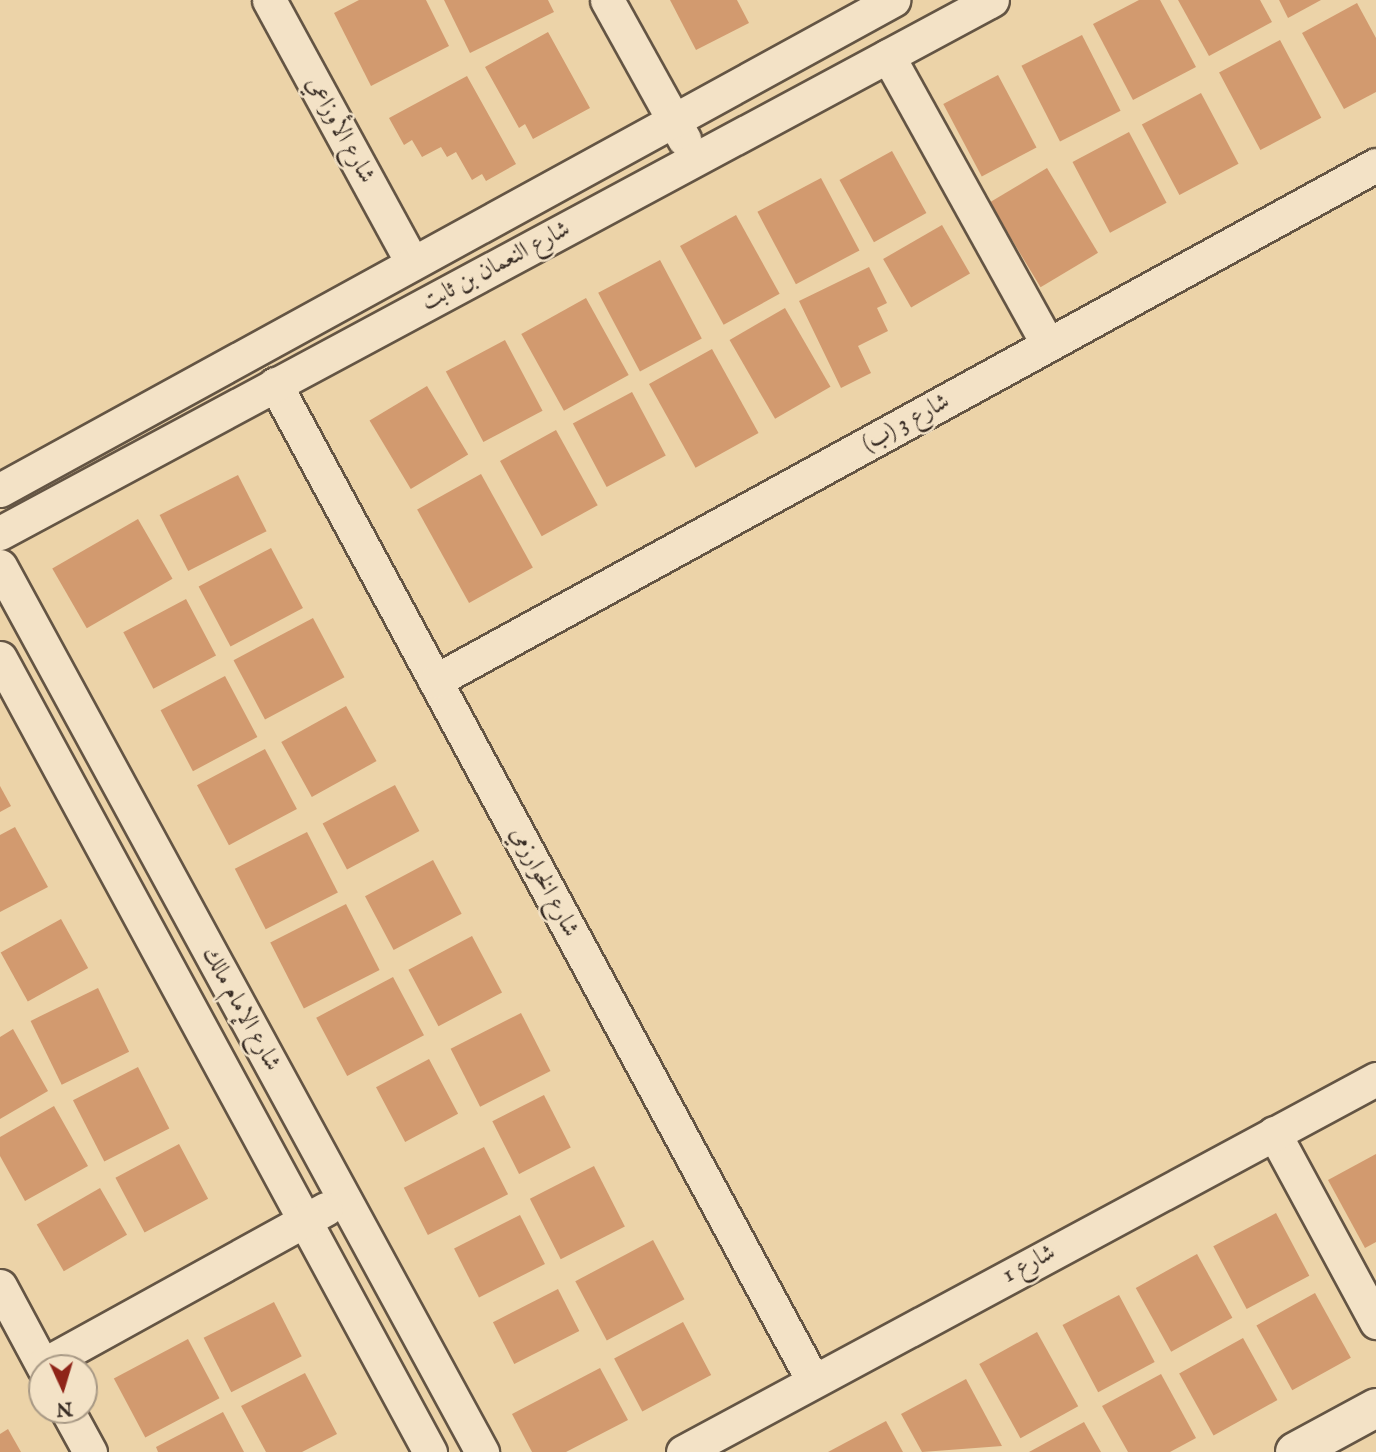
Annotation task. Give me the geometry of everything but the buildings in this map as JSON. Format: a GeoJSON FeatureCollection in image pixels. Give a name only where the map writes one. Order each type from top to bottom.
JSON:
{"type":"FeatureCollection","features":[{"type":"Feature","properties":{"kind":"main road"},"geometry":{"type":"LineString","coordinates":[[1295,1452],[1376,1408]]}},
{"type":"Feature","properties":{"kind":"street","name":"شارع الأوزاعي"},"geometry":{"type":"LineString","coordinates":[[270,0],[411,260]]}},
{"type":"Feature","properties":{"kind":"street"},"geometry":{"type":"LineString","coordinates":[[607,0],[696,158]]}},
{"type":"Feature","properties":{"kind":"street","name":"شارع النعمان بن ثابت"},"geometry":{"type":"LineString","coordinates":[[0,490],[411,260],[893,0]]}},
{"type":"Feature","properties":{"kind":"street","name":"شارع النعمان بن ثابت"},"geometry":{"type":"LineString","coordinates":[[0,533],[992,0]]}},
{"type":"Feature","properties":{"kind":"street"},"geometry":{"type":"LineString","coordinates":[[888,56],[1048,345]]}},
{"type":"Feature","properties":{"kind":"street","name":"شارع 3 (ب)"},"geometry":{"type":"LineString","coordinates":[[435,681],[1376,165]]}},
{"type":"Feature","properties":{"kind":"street","name":"شارع الخوارزمي"},"geometry":{"type":"LineString","coordinates":[[275,384],[812,1379]]}},
{"type":"Feature","properties":{"kind":"street","name":"شارع الإمام مالك"},"geometry":{"type":"LineString","coordinates":[[0,566],[482,1452]]}},
{"type":"Feature","properties":{"kind":"street","name":"شارع الإمام مالك"},"geometry":{"type":"LineString","coordinates":[[0,658],[430,1452]]}},
{"type":"Feature","properties":{"kind":"street","name":"شارع 1"},"geometry":{"type":"LineString","coordinates":[[683,1452],[812,1379],[1376,1079]]}},
{"type":"Feature","properties":{"kind":"street"},"geometry":{"type":"LineString","coordinates":[[1274,1133],[1376,1322]]}},
{"type":"Feature","properties":{"kind":"street"},"geometry":{"type":"LineString","coordinates":[[65,1354],[345,1199]]}},
{"type":"Feature","properties":{"kind":"street"},"geometry":{"type":"LineString","coordinates":[[0,1286],[37,1354]]}},
{"type":"Feature","properties":{"kind":"street"},"geometry":{"type":"LineString","coordinates":[[75,1424],[90,1452]]}}]}
